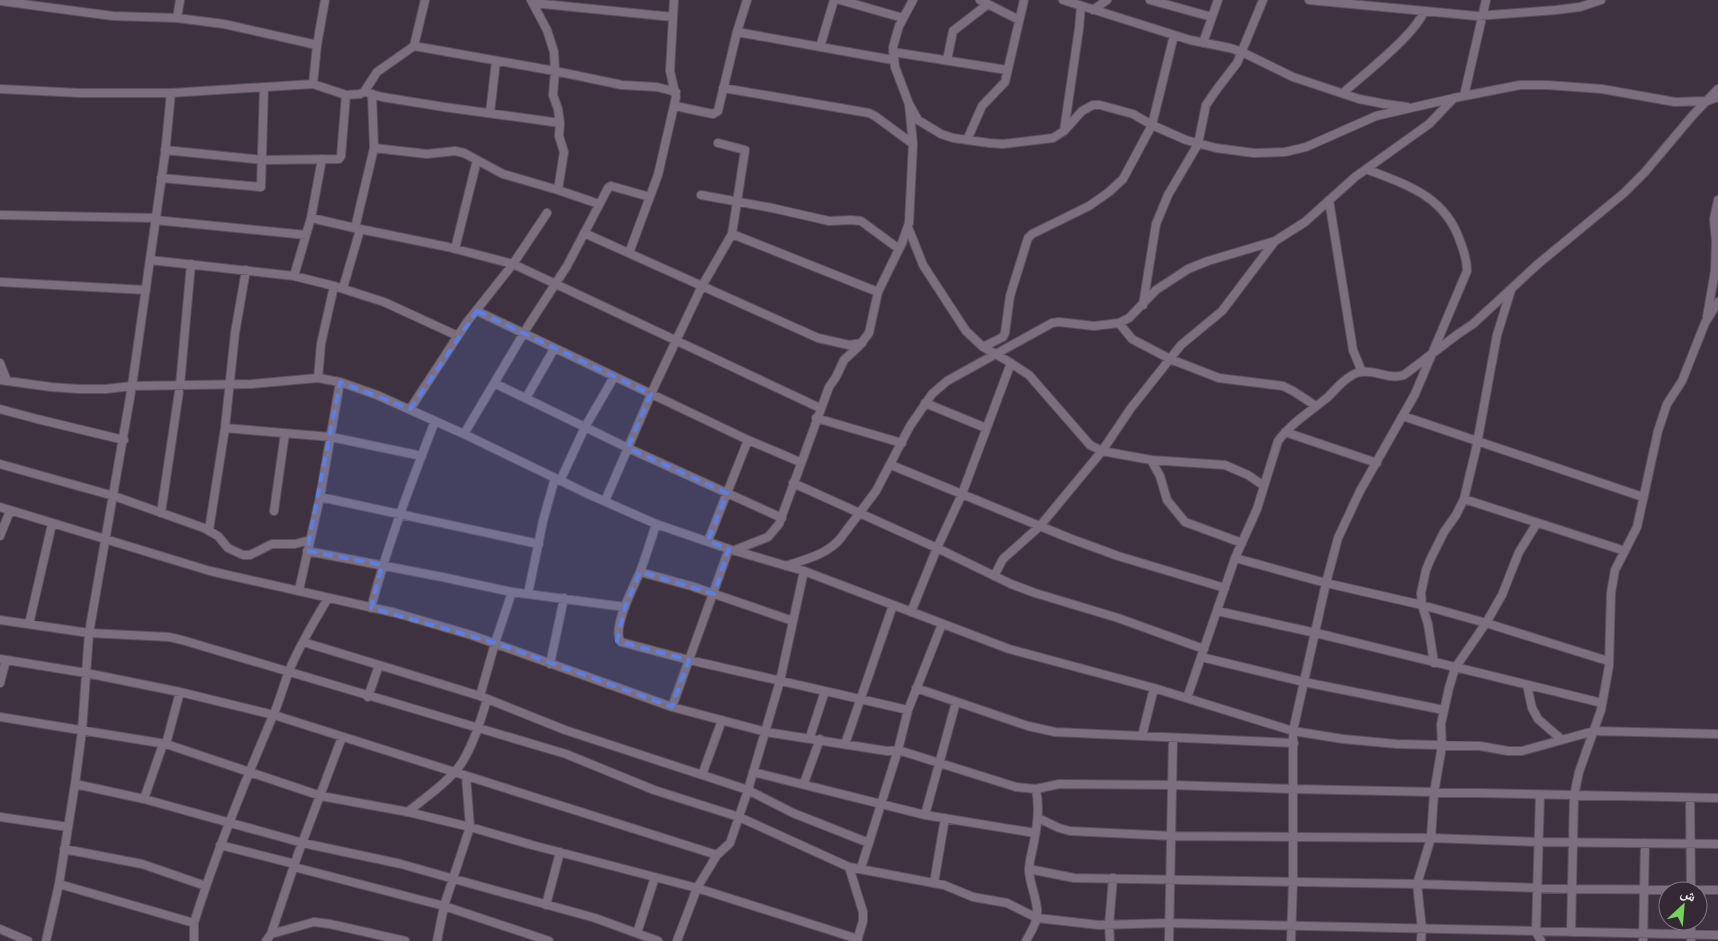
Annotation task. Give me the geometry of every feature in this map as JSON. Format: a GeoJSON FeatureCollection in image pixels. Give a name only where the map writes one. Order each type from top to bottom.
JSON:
{"type":"FeatureCollection","features":[{"type":"Feature","properties":{"kind":"street"},"geometry":{"type":"LineString","coordinates":[[177,18],[180,0]]}},
{"type":"Feature","properties":{"kind":"street"},"geometry":{"type":"LineString","coordinates":[[313,84],[317,45],[325,0]]}},
{"type":"Feature","properties":{"kind":"street"},"geometry":{"type":"LineString","coordinates":[[318,378],[321,344],[358,229],[374,148],[368,93],[377,72],[414,46],[425,0]]}},
{"type":"Feature","properties":{"kind":"street"},"geometry":{"type":"LineString","coordinates":[[629,253],[660,168],[675,106],[676,92],[670,71],[674,0]]}},
{"type":"Feature","properties":{"kind":"street"},"geometry":{"type":"LineString","coordinates":[[675,106],[713,114],[717,113],[747,0]]}},
{"type":"Feature","properties":{"kind":"street"},"geometry":{"type":"LineString","coordinates":[[820,47],[834,0]]}},
{"type":"Feature","properties":{"kind":"street"},"geometry":{"type":"LineString","coordinates":[[840,0],[904,18]]}},
{"type":"Feature","properties":{"kind":"street"},"geometry":{"type":"LineString","coordinates":[[913,0],[896,34],[893,56],[909,104],[922,124],[941,134],[967,140],[1003,144],[1053,138],[1064,131],[1082,111],[1093,105],[1100,105],[1133,114],[1177,137],[1198,144],[1254,153],[1285,152],[1306,147],[1376,116],[1505,87],[1547,85],[1602,89],[1674,102],[1707,101],[1718,97]]}},
{"type":"Feature","properties":{"kind":"street"},"geometry":{"type":"LineString","coordinates":[[967,140],[982,106],[1003,85],[1024,0]]}},
{"type":"Feature","properties":{"kind":"street"},"geometry":{"type":"LineString","coordinates":[[1063,0],[1174,35],[1230,48],[1293,77],[1343,93],[1385,104],[1414,107]]}},
{"type":"Feature","properties":{"kind":"street"},"geometry":{"type":"LineString","coordinates":[[1092,10],[1107,0]]}},
{"type":"Feature","properties":{"kind":"street"},"geometry":{"type":"LineString","coordinates":[[1150,0],[1212,17]]}},
{"type":"Feature","properties":{"kind":"street"},"geometry":{"type":"LineString","coordinates":[[1203,43],[1218,0]]}},
{"type":"Feature","properties":{"kind":"street"},"geometry":{"type":"LineString","coordinates":[[1143,305],[1159,215],[1168,194],[1198,144],[1206,105],[1230,74],[1242,52],[1263,0]]}},
{"type":"Feature","properties":{"kind":"street"},"geometry":{"type":"LineString","coordinates":[[1309,0],[1483,16],[1580,7],[1600,0]]}},
{"type":"Feature","properties":{"kind":"street"},"geometry":{"type":"LineString","coordinates":[[1343,93],[1416,26],[1420,10],[1417,0]]}},
{"type":"Feature","properties":{"kind":"street"},"geometry":{"type":"LineString","coordinates":[[1464,96],[1486,0]]}},
{"type":"Feature","properties":{"kind":"street"},"geometry":{"type":"LineString","coordinates":[[0,2],[113,16],[177,18],[224,24],[317,45]]}},
{"type":"Feature","properties":{"kind":"street"},"geometry":{"type":"LineString","coordinates":[[532,2],[673,17]]}},
{"type":"Feature","properties":{"kind":"street"},"geometry":{"type":"LineString","coordinates":[[532,2],[552,44],[556,71],[553,95],[558,109],[559,136],[564,152],[558,190]]}},
{"type":"Feature","properties":{"kind":"street"},"geometry":{"type":"LineString","coordinates":[[947,60],[952,31],[984,2],[1018,20]]}},
{"type":"Feature","properties":{"kind":"street"},"geometry":{"type":"LineString","coordinates":[[1064,131],[1081,6]]}},
{"type":"Feature","properties":{"kind":"street"},"geometry":{"type":"LineString","coordinates":[[737,32],[820,47],[893,56],[947,60],[1007,70]]}},
{"type":"Feature","properties":{"kind":"street"},"geometry":{"type":"LineString","coordinates":[[983,347],[1003,337],[1005,334],[1010,296],[1028,238],[1032,234],[1089,206],[1123,179],[1152,125],[1174,35]]}},
{"type":"Feature","properties":{"kind":"street"},"geometry":{"type":"LineString","coordinates":[[414,46],[556,71],[622,85],[652,86],[676,92]]}},
{"type":"Feature","properties":{"kind":"street"},"geometry":{"type":"LineString","coordinates":[[490,113],[496,60]]}},
{"type":"Feature","properties":{"kind":"street"},"geometry":{"type":"LineString","coordinates":[[0,89],[80,94],[171,93],[313,84],[346,95],[368,93],[560,123]]}},
{"type":"Feature","properties":{"kind":"street"},"geometry":{"type":"LineString","coordinates":[[161,178],[260,188],[262,184],[263,160],[264,87]]}},
{"type":"Feature","properties":{"kind":"street"},"geometry":{"type":"LineString","coordinates":[[723,88],[869,114],[875,116],[913,144]]}},
{"type":"Feature","properties":{"kind":"street"},"geometry":{"type":"LineString","coordinates":[[1187,698],[1235,558],[1254,516],[1278,441],[1285,432],[1349,376],[1362,372],[1398,377],[1404,375],[1473,324],[1538,264],[1624,193],[1718,89]]}},
{"type":"Feature","properties":{"kind":"street"},"geometry":{"type":"LineString","coordinates":[[46,941],[59,884],[75,784],[82,731],[89,633],[124,440],[165,150],[171,93]]}},
{"type":"Feature","properties":{"kind":"street"},"geometry":{"type":"LineString","coordinates":[[165,150],[263,160],[339,159],[342,156],[346,95]]}},
{"type":"Feature","properties":{"kind":"street"},"geometry":{"type":"LineString","coordinates":[[786,566],[821,554],[834,546],[876,491],[925,403],[947,381],[1052,323],[1094,326],[1119,323],[1129,318],[1163,286],[1200,264],[1275,241],[1305,222],[1366,169],[1429,124],[1454,98]]}},
{"type":"Feature","properties":{"kind":"street"},"geometry":{"type":"LineString","coordinates":[[672,707],[732,550],[768,537],[774,531],[782,518],[800,462],[829,388],[844,360],[862,343],[871,329],[878,292],[908,228],[913,144],[909,104]]}},
{"type":"Feature","properties":{"kind":"street"},"geometry":{"type":"LineString","coordinates":[[605,501],[651,394],[702,286],[732,234],[745,150],[718,143]]}},
{"type":"Feature","properties":{"kind":"street"},"geometry":{"type":"LineString","coordinates":[[374,148],[427,154],[455,151],[464,153],[503,174],[599,204]]}},
{"type":"Feature","properties":{"kind":"street"},"geometry":{"type":"LineString","coordinates":[[294,276],[311,218],[322,160]]}},
{"type":"Feature","properties":{"kind":"street"},"geometry":{"type":"LineString","coordinates":[[455,249],[477,160]]}},
{"type":"Feature","properties":{"kind":"street"},"geometry":{"type":"LineString","coordinates":[[1291,941],[1294,881],[1293,730],[1326,583],[1338,538],[1360,491],[1416,394],[1467,271],[1467,261],[1456,229],[1445,212],[1425,194],[1414,188],[1366,169]]}},
{"type":"Feature","properties":{"kind":"street"},"geometry":{"type":"LineString","coordinates":[[464,434],[523,334],[556,284],[608,188],[611,186],[650,197]]}},
{"type":"Feature","properties":{"kind":"street"},"geometry":{"type":"LineString","coordinates":[[702,195],[830,221],[861,221],[899,249]]}},
{"type":"Feature","properties":{"kind":"street"},"geometry":{"type":"LineString","coordinates":[[1329,200],[1353,350],[1362,372]]}},
{"type":"Feature","properties":{"kind":"street"},"geometry":{"type":"LineString","coordinates":[[1705,323],[1715,271],[1714,219],[1718,200]]}},
{"type":"Feature","properties":{"kind":"street"},"geometry":{"type":"LineString","coordinates":[[410,410],[458,336],[513,264],[547,213]]}},
{"type":"Feature","properties":{"kind":"street"},"geometry":{"type":"LineString","coordinates":[[0,215],[155,219],[306,235]]}},
{"type":"Feature","properties":{"kind":"street"},"geometry":{"type":"LineString","coordinates":[[311,218],[455,249],[513,264],[820,408]]}},
{"type":"Feature","properties":{"kind":"street"},"geometry":{"type":"LineString","coordinates":[[908,228],[923,265],[966,331],[983,347],[1028,375],[1085,440],[1102,451],[1151,460],[1225,465],[1248,475],[1264,486]]}},
{"type":"Feature","properties":{"kind":"street"},"geometry":{"type":"LineString","coordinates":[[584,233],[818,338],[843,344],[862,343]]}},
{"type":"Feature","properties":{"kind":"street"},"geometry":{"type":"LineString","coordinates":[[732,234],[878,292]]}},
{"type":"Feature","properties":{"kind":"street"},"geometry":{"type":"LineString","coordinates":[[994,576],[1003,559],[1040,526],[1102,451],[1131,408],[1187,338],[1222,311],[1275,241]]}},
{"type":"Feature","properties":{"kind":"street"},"geometry":{"type":"LineString","coordinates":[[150,260],[294,276],[339,287],[384,302],[458,336]]}},
{"type":"Feature","properties":{"kind":"street"},"geometry":{"type":"LineString","coordinates":[[161,513],[180,385],[191,264]]}},
{"type":"Feature","properties":{"kind":"street"},"geometry":{"type":"LineString","coordinates":[[209,530],[225,428],[235,334],[246,270]]}},
{"type":"Feature","properties":{"kind":"street"},"geometry":{"type":"LineString","coordinates":[[0,282],[146,290]]}},
{"type":"Feature","properties":{"kind":"street"},"geometry":{"type":"LineString","coordinates":[[1434,663],[1421,592],[1426,570],[1444,532],[1464,499],[1497,335],[1511,288]]}},
{"type":"Feature","properties":{"kind":"street"},"geometry":{"type":"LineString","coordinates":[[1571,932],[1574,796],[1602,703],[1608,666],[1611,630],[1611,593],[1615,570],[1637,527],[1658,431],[1666,404],[1682,381],[1705,323],[1718,302]]}},
{"type":"Feature","properties":{"kind":"street"},"geometry":{"type":"LineString","coordinates":[[477,311],[748,440],[800,462]]}},
{"type":"Feature","properties":{"kind":"street"},"geometry":{"type":"LineString","coordinates":[[1119,323],[1132,339],[1170,359],[1219,378],[1283,386],[1316,406]]}},
{"type":"Feature","properties":{"kind":"street"},"geometry":{"type":"LineString","coordinates":[[526,398],[554,349]]}},
{"type":"Feature","properties":{"kind":"street"},"geometry":{"type":"LineString","coordinates":[[0,363],[4,380],[79,389],[230,384],[318,378],[340,382],[464,434],[656,524],[732,550],[804,571],[942,624],[1039,658],[1154,688],[1293,730],[1343,739],[1397,744],[1480,746],[1508,751],[1522,751],[1594,731],[1718,734]]}},
{"type":"Feature","properties":{"kind":"street"},"geometry":{"type":"LineString","coordinates":[[911,612],[937,548],[962,494],[1011,363]]}},
{"type":"Feature","properties":{"kind":"street"},"geometry":{"type":"LineString","coordinates":[[528,594],[543,521],[558,479],[614,377]]}},
{"type":"Feature","properties":{"kind":"street"},"geometry":{"type":"LineString","coordinates":[[299,590],[320,496],[340,382]]}},
{"type":"Feature","properties":{"kind":"street"},"geometry":{"type":"LineString","coordinates":[[494,383],[628,448],[782,518]]}},
{"type":"Feature","properties":{"kind":"street"},"geometry":{"type":"LineString","coordinates":[[925,403],[986,428]]}},
{"type":"Feature","properties":{"kind":"street"},"geometry":{"type":"LineString","coordinates":[[0,408],[124,440]]}},
{"type":"Feature","properties":{"kind":"street"},"geometry":{"type":"LineString","coordinates":[[1403,416],[1644,497]]}},
{"type":"Feature","properties":{"kind":"street"},"geometry":{"type":"LineString","coordinates":[[816,418],[902,443]]}},
{"type":"Feature","properties":{"kind":"street"},"geometry":{"type":"LineString","coordinates":[[371,608],[382,565],[399,514],[435,421]]}},
{"type":"Feature","properties":{"kind":"street"},"geometry":{"type":"LineString","coordinates":[[225,428],[331,437],[422,456]]}},
{"type":"Feature","properties":{"kind":"street"},"geometry":{"type":"LineString","coordinates":[[1285,432],[1377,463]]}},
{"type":"Feature","properties":{"kind":"street"},"geometry":{"type":"LineString","coordinates":[[274,511],[285,433]]}},
{"type":"Feature","properties":{"kind":"street"},"geometry":{"type":"LineString","coordinates":[[708,541],[748,440]]}},
{"type":"Feature","properties":{"kind":"street"},"geometry":{"type":"LineString","coordinates":[[1151,460],[1160,476],[1167,500],[1185,522],[1242,543]]}},
{"type":"Feature","properties":{"kind":"street"},"geometry":{"type":"LineString","coordinates":[[0,464],[114,496],[209,530],[218,536],[228,548],[243,555],[250,555],[272,544],[295,544],[310,540]]}},
{"type":"Feature","properties":{"kind":"street"},"geometry":{"type":"LineString","coordinates":[[891,465],[1118,556],[1225,588]]}},
{"type":"Feature","properties":{"kind":"street"},"geometry":{"type":"LineString","coordinates":[[793,483],[1035,593],[1118,618],[1204,649]]}},
{"type":"Feature","properties":{"kind":"street"},"geometry":{"type":"LineString","coordinates":[[320,496],[539,544]]}},
{"type":"Feature","properties":{"kind":"street"},"geometry":{"type":"LineString","coordinates":[[1464,499],[1624,552]]}},
{"type":"Feature","properties":{"kind":"street"},"geometry":{"type":"LineString","coordinates":[[0,508],[210,571],[396,613],[495,643],[672,707],[766,732],[898,750],[1016,787],[1036,789],[1059,784],[1171,785],[1434,793],[1718,798]]}},
{"type":"Feature","properties":{"kind":"street"},"geometry":{"type":"LineString","coordinates":[[0,536],[10,511]]}},
{"type":"Feature","properties":{"kind":"street"},"geometry":{"type":"LineString","coordinates":[[1421,941],[1422,929],[1418,884],[1431,838],[1434,793],[1442,746],[1441,724],[1455,668],[1486,623],[1502,595],[1519,552],[1537,523]]}},
{"type":"Feature","properties":{"kind":"street"},"geometry":{"type":"LineString","coordinates":[[29,624],[52,524]]}},
{"type":"Feature","properties":{"kind":"street"},"geometry":{"type":"LineString","coordinates":[[656,524],[640,572],[625,607],[619,634],[621,642],[689,660],[908,710]]}},
{"type":"Feature","properties":{"kind":"street"},"geometry":{"type":"LineString","coordinates":[[307,552],[382,565],[512,592],[625,607]]}},
{"type":"Feature","properties":{"kind":"street"},"geometry":{"type":"LineString","coordinates":[[1235,558],[1326,583],[1422,605],[1608,661]]}},
{"type":"Feature","properties":{"kind":"street"},"geometry":{"type":"LineString","coordinates":[[677,941],[697,888],[717,855],[730,843],[739,817],[780,681],[804,571]]}},
{"type":"Feature","properties":{"kind":"street"},"geometry":{"type":"LineString","coordinates":[[640,572],[714,594],[793,621]]}},
{"type":"Feature","properties":{"kind":"street"},"geometry":{"type":"LineString","coordinates":[[408,812],[454,772],[464,758],[478,728],[495,643],[512,592]]}},
{"type":"Feature","properties":{"kind":"street"},"geometry":{"type":"LineString","coordinates":[[194,941],[194,923],[220,845],[249,771],[274,716],[289,671],[328,598]]}},
{"type":"Feature","properties":{"kind":"street"},"geometry":{"type":"LineString","coordinates":[[550,664],[564,598]]}},
{"type":"Feature","properties":{"kind":"street"},"geometry":{"type":"LineString","coordinates":[[845,744],[893,604]]}},
{"type":"Feature","properties":{"kind":"street"},"geometry":{"type":"LineString","coordinates":[[1217,611],[1316,633],[1602,703]]}},
{"type":"Feature","properties":{"kind":"street"},"geometry":{"type":"LineString","coordinates":[[0,620],[89,633],[169,637],[289,671],[368,697],[566,754],[654,790],[739,817],[849,867],[934,883],[973,897],[1007,903],[1037,918],[1099,925],[1170,923],[1571,932],[1643,938],[1691,938],[1718,935]]}},
{"type":"Feature","properties":{"kind":"street"},"geometry":{"type":"LineString","coordinates":[[860,868],[898,750],[908,710],[942,624]]}},
{"type":"Feature","properties":{"kind":"street"},"geometry":{"type":"LineString","coordinates":[[303,642],[484,698],[566,730],[748,790],[793,812],[869,843]]}},
{"type":"Feature","properties":{"kind":"street"},"geometry":{"type":"LineString","coordinates":[[1201,657],[1304,682],[1444,710]]}},
{"type":"Feature","properties":{"kind":"street"},"geometry":{"type":"LineString","coordinates":[[0,683],[3,660],[86,673],[180,692],[274,716],[717,855]]}},
{"type":"Feature","properties":{"kind":"street"},"geometry":{"type":"LineString","coordinates":[[368,697],[379,665]]}},
{"type":"Feature","properties":{"kind":"street"},"geometry":{"type":"LineString","coordinates":[[1527,685],[1532,708],[1538,719],[1562,740]]}},
{"type":"Feature","properties":{"kind":"street"},"geometry":{"type":"LineString","coordinates":[[916,688],[1042,730],[1055,732],[1294,743]]}},
{"type":"Feature","properties":{"kind":"street"},"geometry":{"type":"LineString","coordinates":[[1142,736],[1154,688]]}},
{"type":"Feature","properties":{"kind":"street"},"geometry":{"type":"LineString","coordinates":[[810,737],[825,691]]}},
{"type":"Feature","properties":{"kind":"street"},"geometry":{"type":"LineString","coordinates":[[144,799],[165,744],[180,692]]}},
{"type":"Feature","properties":{"kind":"street"},"geometry":{"type":"LineString","coordinates":[[925,814],[956,702]]}},
{"type":"Feature","properties":{"kind":"street"},"geometry":{"type":"LineString","coordinates":[[0,717],[165,744],[321,796],[408,812],[470,827],[697,888],[857,940],[863,921],[849,867]]}},
{"type":"Feature","properties":{"kind":"street"},"geometry":{"type":"LineString","coordinates":[[702,775],[722,720]]}},
{"type":"Feature","properties":{"kind":"street"},"geometry":{"type":"LineString","coordinates":[[268,938],[342,737]]}},
{"type":"Feature","properties":{"kind":"street"},"geometry":{"type":"LineString","coordinates":[[1169,941],[1172,738]]}},
{"type":"Feature","properties":{"kind":"street"},"geometry":{"type":"LineString","coordinates":[[804,783],[820,740]]}},
{"type":"Feature","properties":{"kind":"street"},"geometry":{"type":"LineString","coordinates":[[754,772],[925,814],[1036,834]]}},
{"type":"Feature","properties":{"kind":"street"},"geometry":{"type":"LineString","coordinates":[[437,941],[444,906],[470,827],[466,776]]}},
{"type":"Feature","properties":{"kind":"street"},"geometry":{"type":"LineString","coordinates":[[75,784],[144,799],[303,843],[401,864],[595,918],[658,941]]}},
{"type":"Feature","properties":{"kind":"street"},"geometry":{"type":"LineString","coordinates":[[1026,941],[1033,930],[1038,906],[1032,892],[1029,869],[1039,807],[1036,789]]}},
{"type":"Feature","properties":{"kind":"street"},"geometry":{"type":"LineString","coordinates":[[1540,795],[1536,932],[1541,941]]}},
{"type":"Feature","properties":{"kind":"street"},"geometry":{"type":"LineString","coordinates":[[1690,798],[1691,881]]}},
{"type":"Feature","properties":{"kind":"street"},"geometry":{"type":"LineString","coordinates":[[0,817],[68,827]]}},
{"type":"Feature","properties":{"kind":"street"},"geometry":{"type":"LineString","coordinates":[[934,883],[945,818]]}},
{"type":"Feature","properties":{"kind":"street"},"geometry":{"type":"LineString","coordinates":[[1038,818],[1070,831],[1172,836],[1431,838],[1539,842],[1718,844]]}},
{"type":"Feature","properties":{"kind":"street"},"geometry":{"type":"LineString","coordinates":[[1643,938],[1645,843]]}},
{"type":"Feature","properties":{"kind":"street"},"geometry":{"type":"LineString","coordinates":[[220,845],[444,906],[549,941]]}},
{"type":"Feature","properties":{"kind":"street"},"geometry":{"type":"LineString","coordinates":[[64,849],[142,864],[206,886]]}},
{"type":"Feature","properties":{"kind":"street"},"geometry":{"type":"LineString","coordinates":[[546,905],[560,852]]}},
{"type":"Feature","properties":{"kind":"street"},"geometry":{"type":"LineString","coordinates":[[1029,869],[1074,878],[1294,881],[1658,890]]}},
{"type":"Feature","properties":{"kind":"street"},"geometry":{"type":"LineString","coordinates":[[637,933],[655,877]]}},
{"type":"Feature","properties":{"kind":"street"},"geometry":{"type":"LineString","coordinates":[[1110,941],[1109,924],[1113,878]]}},
{"type":"Feature","properties":{"kind":"street"},"geometry":{"type":"LineString","coordinates":[[59,884],[194,923]]}},
{"type":"Feature","properties":{"kind":"street"},"geometry":{"type":"LineString","coordinates":[[268,938],[314,922],[404,941]]}},
{"type":"Feature","properties":{"kind":"street"},"geometry":{"type":"LineString","coordinates":[[0,929],[28,941]]}},
{"type":"Feature","properties":{"kind":"highlighted area"},"geometry":{"type":"Polygon","coordinates":[[[477,311],[651,394],[628,448],[727,493],[708,541],[729,549],[714,594],[640,572],[625,607],[617,641],[689,660],[672,707],[495,643],[371,608],[382,565],[307,551],[340,382],[410,409],[477,311]]]}}]}
